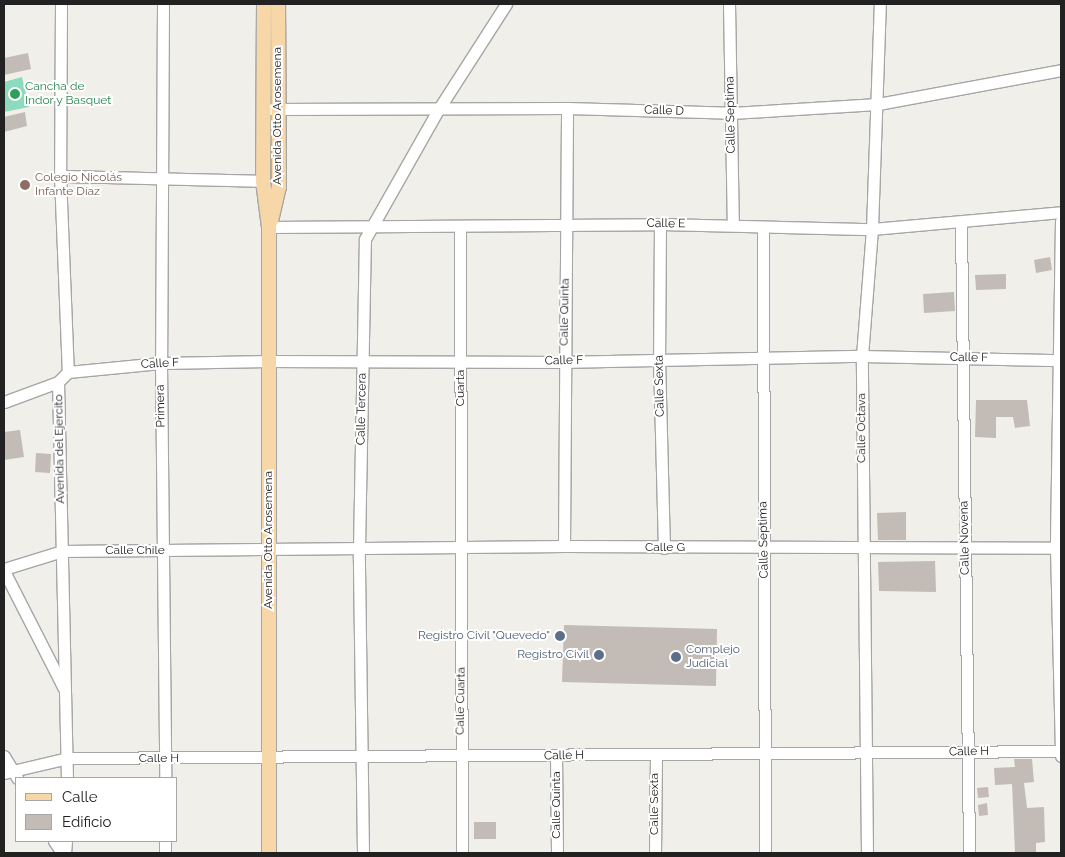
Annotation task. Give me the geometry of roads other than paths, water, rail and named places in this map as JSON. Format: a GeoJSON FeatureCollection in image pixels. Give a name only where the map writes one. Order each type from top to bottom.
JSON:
{"type":"FeatureCollection","features":[{"type":"Feature","properties":{"kind":"main road","name":"Avenida Otto Arosemena"},"geometry":{"type":"LineString","coordinates":[[264,4],[263,181],[269,227],[269,853]]}},
{"type":"Feature","properties":{"kind":"main road","name":"Avenida Otto Arosemena"},"geometry":{"type":"LineString","coordinates":[[269,227],[279,187],[278,4]]}},
{"type":"Feature","properties":{"kind":"street"},"geometry":{"type":"LineString","coordinates":[[61,4],[60,176],[68,372]]}},
{"type":"Feature","properties":{"kind":"street","name":"Primera"},"geometry":{"type":"LineString","coordinates":[[163,4],[160,364],[165,777]]}},
{"type":"Feature","properties":{"kind":"street","name":"Calle Tercera"},"geometry":{"type":"LineString","coordinates":[[363,853],[359,548],[365,239],[438,110],[506,4]]}},
{"type":"Feature","properties":{"kind":"street","name":"Calle Septima"},"geometry":{"type":"LineString","coordinates":[[729,4],[733,226]]}},
{"type":"Feature","properties":{"kind":"street","name":"Calle Octava"},"geometry":{"type":"LineString","coordinates":[[867,853],[862,356],[872,229],[878,104],[880,4]]}},
{"type":"Feature","properties":{"kind":"street","name":"Calle D"},"geometry":{"type":"LineString","coordinates":[[263,109],[438,110],[567,108],[731,113],[878,104],[1061,70]]}},
{"type":"Feature","properties":{"kind":"street","name":"Calle Quinta"},"geometry":{"type":"LineString","coordinates":[[564,546],[567,108]]}},
{"type":"Feature","properties":{"kind":"street"},"geometry":{"type":"LineString","coordinates":[[60,176],[263,181]]}},
{"type":"Feature","properties":{"kind":"street","name":"Calle E"},"geometry":{"type":"LineString","coordinates":[[269,227],[660,224],[872,229],[1061,212]]}},
{"type":"Feature","properties":{"kind":"street"},"geometry":{"type":"LineString","coordinates":[[1061,221],[1058,548],[1061,756]]}},
{"type":"Feature","properties":{"kind":"street","name":"Calle Novena"},"geometry":{"type":"LineString","coordinates":[[962,222],[969,853]]}},
{"type":"Feature","properties":{"kind":"street","name":"Calle Sexta"},"geometry":{"type":"LineString","coordinates":[[660,224],[659,358],[664,548]]}},
{"type":"Feature","properties":{"kind":"street","name":"Cuarta"},"geometry":{"type":"LineString","coordinates":[[460,227],[463,550]]}},
{"type":"Feature","properties":{"kind":"street","name":"Calle Septima"},"geometry":{"type":"LineString","coordinates":[[763,227],[761,358],[765,853]]}},
{"type":"Feature","properties":{"kind":"street","name":"Calle F"},"geometry":{"type":"LineString","coordinates":[[68,372],[160,364],[269,361],[564,362],[659,358],[862,356],[1060,360]]}},
{"type":"Feature","properties":{"kind":"street","name":"Avenida del Ejercito"},"geometry":{"type":"LineString","coordinates":[[67,777],[58,382],[68,372]]}},
{"type":"Feature","properties":{"kind":"street"},"geometry":{"type":"LineString","coordinates":[[4,402],[58,382]]}},
{"type":"Feature","properties":{"kind":"street","name":"Calle G"},"geometry":{"type":"LineString","coordinates":[[269,552],[359,548],[463,550],[564,546],[664,548],[1058,548]]}},
{"type":"Feature","properties":{"kind":"street","name":"Calle Cuarta"},"geometry":{"type":"LineString","coordinates":[[462,853],[460,757],[463,550]]}},
{"type":"Feature","properties":{"kind":"street","name":"Calle Chile"},"geometry":{"type":"LineString","coordinates":[[4,570],[62,551],[269,552]]}},
{"type":"Feature","properties":{"kind":"street"},"geometry":{"type":"LineString","coordinates":[[4,570],[66,692]]}},
{"type":"Feature","properties":{"kind":"street","name":"Calle H"},"geometry":{"type":"LineString","coordinates":[[11,773],[68,758],[269,759],[1061,751]]}},
{"type":"Feature","properties":{"kind":"street","name":"Calle Sexta"},"geometry":{"type":"LineString","coordinates":[[655,853],[656,755]]}},
{"type":"Feature","properties":{"kind":"street"},"geometry":{"type":"LineString","coordinates":[[4,756],[11,773]]}},
{"type":"Feature","properties":{"kind":"street","name":"Calle Quinta"},"geometry":{"type":"LineString","coordinates":[[556,756],[557,853]]}},
{"type":"Feature","properties":{"kind":"street"},"geometry":{"type":"LineString","coordinates":[[55,842],[64,853]]}},
{"type":"Feature","properties":{"kind":"place","name":"Cancha de Indor y Basquet"},"geometry":{"type":"Point","coordinates":[15,94]}},
{"type":"Feature","properties":{"kind":"place","name":"Colegio Nicolás Infante Díaz"},"geometry":{"type":"Point","coordinates":[25,185]}},
{"type":"Feature","properties":{"kind":"place","name":"Registro Civil \"Quevedo\""},"geometry":{"type":"Point","coordinates":[560,636]}},
{"type":"Feature","properties":{"kind":"place","name":"Registro Civil"},"geometry":{"type":"Point","coordinates":[599,655]}},
{"type":"Feature","properties":{"kind":"place","name":"Complejo Judicial"},"geometry":{"type":"Point","coordinates":[676,657]}}]}
